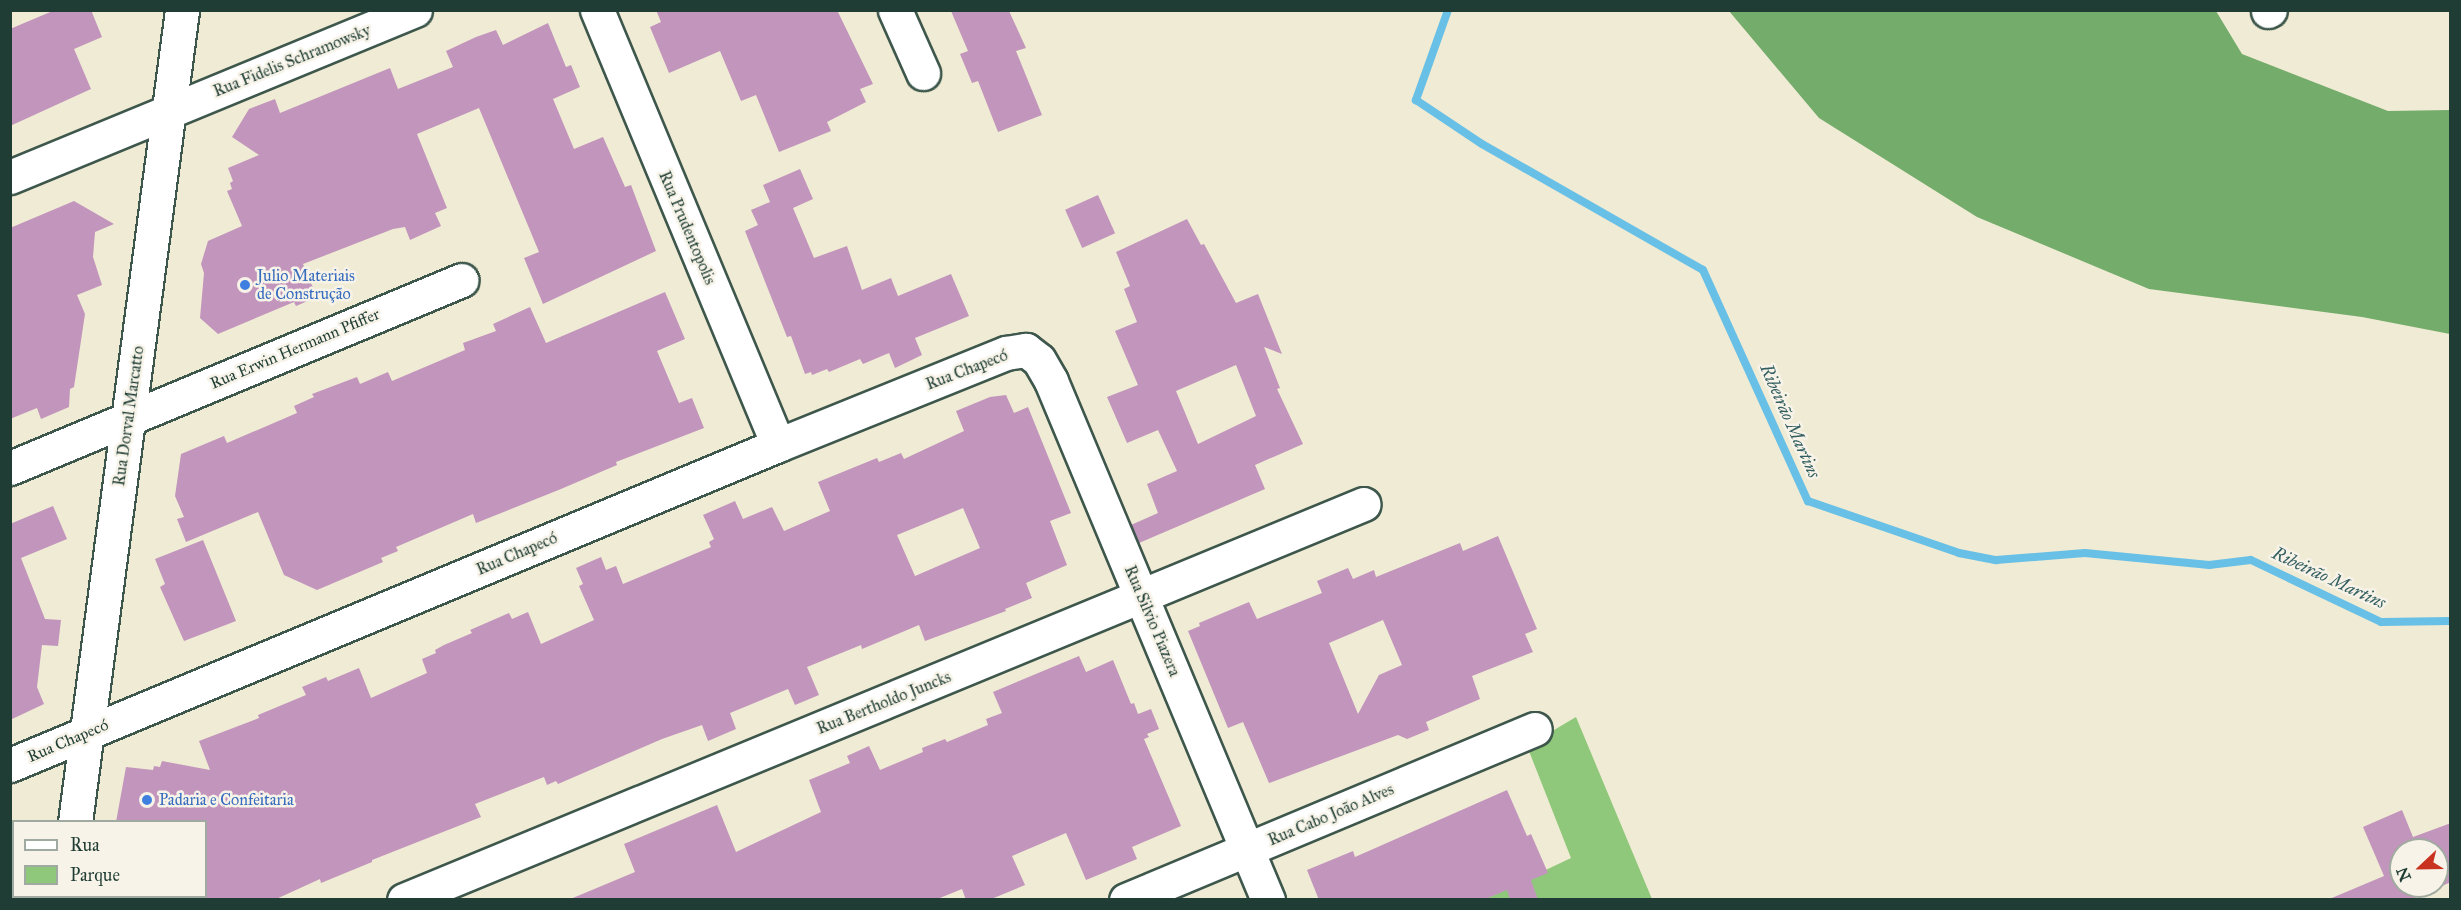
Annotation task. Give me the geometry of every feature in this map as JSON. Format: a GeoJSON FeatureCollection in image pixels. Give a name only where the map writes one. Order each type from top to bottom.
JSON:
{"type":"FeatureCollection","features":[{"type":"Feature","properties":{"kind":"street","name":"Rua Dorval Marcatto"},"geometry":{"type":"LineString","coordinates":[[75,820],[182,10]]}},
{"type":"Feature","properties":{"kind":"street","name":"Rua Fidelis Schramowsky"},"geometry":{"type":"LineString","coordinates":[[10,177],[415,10]]}},
{"type":"Feature","properties":{"kind":"street","name":"Rua Prudentopolis"},"geometry":{"type":"LineString","coordinates":[[597,10],[778,445]]}},
{"type":"Feature","properties":{"kind":"street"},"geometry":{"type":"LineString","coordinates":[[895,10],[923,73]]}},
{"type":"Feature","properties":{"kind":"street","name":"Rua Erwin Hermann Pfiffer"},"geometry":{"type":"LineString","coordinates":[[10,468],[462,280]]}},
{"type":"Feature","properties":{"kind":"street","name":"Rua Chapecó"},"geometry":{"type":"LineString","coordinates":[[10,765],[778,445],[1006,353],[1026,350]]}},
{"type":"Feature","properties":{"kind":"street","name":"Rua Silvio Piazera"},"geometry":{"type":"LineString","coordinates":[[1026,350],[1039,360],[1051,381],[1268,900]]}},
{"type":"Feature","properties":{"kind":"street","name":"Rua Bertholdo Juncks"},"geometry":{"type":"LineString","coordinates":[[404,900],[1364,504]]}},
{"type":"Feature","properties":{"kind":"street","name":"Rua Cabo João Alves"},"geometry":{"type":"LineString","coordinates":[[1126,900],[1535,729]]}},
{"type":"Feature","properties":{"kind":"green space"},"geometry":{"type":"Polygon","coordinates":[[[1729,11],[2216,11],[2242,54],[2388,111],[2450,110],[2450,334],[2362,317],[2149,289],[1977,217],[1819,118],[1729,11]]]}},
{"type":"Feature","properties":{"kind":"green space"},"geometry":{"type":"Polygon","coordinates":[[[1576,717],[1652,899],[1482,900],[1571,858],[1527,746],[1576,717]]]}},
{"type":"Feature","properties":{"kind":"building"},"geometry":{"type":"Polygon","coordinates":[[[55,10],[91,10],[102,37],[74,49],[91,89],[10,126],[10,29],[55,10]]]}},
{"type":"Feature","properties":{"kind":"building"},"geometry":{"type":"Polygon","coordinates":[[[656,10],[837,10],[873,84],[860,89],[866,102],[827,122],[831,131],[779,152],[756,95],[741,101],[720,51],[669,73],[650,27],[661,22],[656,10]]]}},
{"type":"Feature","properties":{"kind":"building"},"geometry":{"type":"Polygon","coordinates":[[[951,11],[1009,11],[1026,48],[1016,51],[1042,115],[998,132],[978,81],[972,83],[960,54],[968,51],[951,11]]]}},
{"type":"Feature","properties":{"kind":"building"},"geometry":{"type":"Polygon","coordinates":[[[548,23],[566,67],[571,65],[580,87],[553,99],[574,149],[603,137],[625,187],[631,185],[656,251],[543,304],[524,258],[539,252],[479,108],[417,134],[447,208],[435,213],[441,226],[410,240],[405,227],[393,229],[303,264],[317,297],[296,306],[294,302],[218,334],[200,318],[204,273],[201,264],[208,241],[242,226],[227,191],[232,189],[230,183],[233,181],[228,168],[259,155],[232,137],[249,109],[275,99],[280,113],[390,68],[398,89],[453,67],[446,51],[476,37],[496,30],[503,45],[548,23]]]}},
{"type":"Feature","properties":{"kind":"building"},"geometry":{"type":"Polygon","coordinates":[[[800,169],[813,199],[793,208],[814,258],[847,246],[862,290],[891,278],[898,296],[951,274],[969,316],[915,338],[922,355],[895,368],[889,353],[863,364],[860,359],[829,372],[827,369],[812,375],[811,372],[805,374],[791,336],[787,337],[745,231],[758,225],[751,210],[770,202],[763,185],[800,169]]]}},
{"type":"Feature","properties":{"kind":"building"},"geometry":{"type":"Polygon","coordinates":[[[1098,195],[1115,233],[1082,248],[1065,210],[1098,195]]]}},
{"type":"Feature","properties":{"kind":"building"},"geometry":{"type":"Polygon","coordinates":[[[74,201],[114,224],[95,232],[93,257],[102,285],[77,295],[85,314],[74,387],[70,389],[69,407],[41,419],[37,408],[10,419],[10,228],[74,201]]]}},
{"type":"Feature","properties":{"kind":"building"},"geometry":{"type":"Polygon","coordinates":[[[1187,219],[1201,245],[1204,244],[1236,303],[1258,294],[1282,354],[1264,347],[1280,388],[1277,389],[1303,444],[1255,465],[1265,489],[1139,543],[1131,525],[1158,513],[1147,484],[1177,471],[1158,430],[1127,443],[1107,397],[1138,385],[1115,331],[1137,322],[1124,289],[1130,286],[1116,252],[1187,219]],[[1236,365],[1176,391],[1198,444],[1256,416],[1236,365]]]}},
{"type":"Feature","properties":{"kind":"building"},"geometry":{"type":"Polygon","coordinates":[[[665,292],[685,339],[657,351],[679,403],[692,398],[704,428],[616,462],[617,465],[476,523],[473,514],[396,547],[398,551],[381,558],[383,562],[317,590],[284,575],[258,512],[186,542],[177,519],[184,517],[175,496],[181,454],[224,436],[227,443],[297,413],[294,406],[314,397],[312,394],[357,377],[360,384],[388,372],[392,381],[465,350],[463,343],[496,331],[493,324],[530,307],[546,343],[665,292]]]}},
{"type":"Feature","properties":{"kind":"building"},"geometry":{"type":"Polygon","coordinates":[[[1006,395],[1014,413],[1028,407],[1071,513],[1050,521],[1067,565],[1026,583],[1032,598],[1005,609],[1006,611],[925,641],[919,625],[862,649],[861,645],[807,667],[819,695],[795,705],[788,689],[730,713],[736,729],[708,741],[702,725],[662,739],[558,784],[556,781],[547,785],[544,777],[475,804],[481,817],[372,860],[372,862],[321,883],[320,879],[274,900],[206,900],[207,820],[116,820],[126,767],[153,770],[154,766],[160,767],[162,761],[210,770],[199,741],[259,718],[258,715],[306,695],[302,687],[326,677],[328,681],[359,668],[371,698],[427,673],[422,659],[436,653],[435,650],[444,645],[472,633],[470,630],[509,613],[512,619],[528,612],[541,644],[594,620],[579,586],[583,584],[576,568],[601,557],[606,570],[616,566],[623,584],[711,547],[709,542],[714,539],[703,515],[735,501],[743,519],[772,507],[784,531],[830,511],[818,482],[877,458],[879,462],[901,453],[904,459],[964,431],[956,411],[990,397],[1006,395]],[[963,508],[897,535],[915,576],[980,548],[963,508]]]}},
{"type":"Feature","properties":{"kind":"building"},"geometry":{"type":"Polygon","coordinates":[[[53,506],[67,539],[21,558],[45,619],[61,620],[58,646],[42,645],[37,687],[44,704],[10,720],[10,524],[53,506]]]}},
{"type":"Feature","properties":{"kind":"building"},"geometry":{"type":"Polygon","coordinates":[[[1498,536],[1537,629],[1525,634],[1533,652],[1472,676],[1480,699],[1426,722],[1429,730],[1407,739],[1398,735],[1269,783],[1243,722],[1228,728],[1188,631],[1200,626],[1199,623],[1249,602],[1257,619],[1322,593],[1317,581],[1348,568],[1353,579],[1374,570],[1376,577],[1460,543],[1463,551],[1498,536]],[[1383,620],[1329,643],[1358,714],[1379,675],[1402,665],[1383,620]]]}},
{"type":"Feature","properties":{"kind":"building"},"geometry":{"type":"Polygon","coordinates":[[[203,540],[236,621],[184,641],[160,587],[165,584],[155,559],[203,540]]]}},
{"type":"Feature","properties":{"kind":"building"},"geometry":{"type":"Polygon","coordinates":[[[1079,656],[1086,672],[1113,660],[1131,704],[1134,703],[1138,714],[1151,709],[1159,729],[1147,734],[1149,737],[1144,739],[1181,826],[1132,847],[1137,859],[1086,880],[1066,833],[1012,856],[1025,885],[989,900],[966,900],[962,889],[935,900],[568,900],[635,872],[624,844],[717,805],[736,852],[821,812],[809,780],[850,763],[847,756],[869,746],[880,770],[923,752],[922,748],[945,739],[947,742],[988,725],[986,719],[1002,713],[993,692],[1079,656]]]}},
{"type":"Feature","properties":{"kind":"building"},"geometry":{"type":"Polygon","coordinates":[[[1507,790],[1527,836],[1531,834],[1548,873],[1531,880],[1538,900],[1510,900],[1507,890],[1483,900],[1319,900],[1307,870],[1353,851],[1355,857],[1507,790]]]}},
{"type":"Feature","properties":{"kind":"building"},"geometry":{"type":"Polygon","coordinates":[[[2402,810],[2413,837],[2451,823],[2451,882],[2449,883],[2449,838],[2389,838],[2389,898],[2415,898],[2410,900],[2327,900],[2384,876],[2363,827],[2402,810]]]}},
{"type":"Feature","properties":{"kind":"waterway","name":"Ribeirão Martins"},"geometry":{"type":"LineString","coordinates":[[1448,10],[1416,100],[1482,144],[1703,270],[1808,501],[1959,553],[1996,560],[2085,553],[2209,565],[2251,560],[2381,622],[2450,621]]}},
{"type":"Feature","properties":{"kind":"place","name":"Julio Materiais de Construção"},"geometry":{"type":"Point","coordinates":[245,285]}},
{"type":"Feature","properties":{"kind":"place","name":"Padaria e Confeitaria"},"geometry":{"type":"Point","coordinates":[147,800]}}]}
